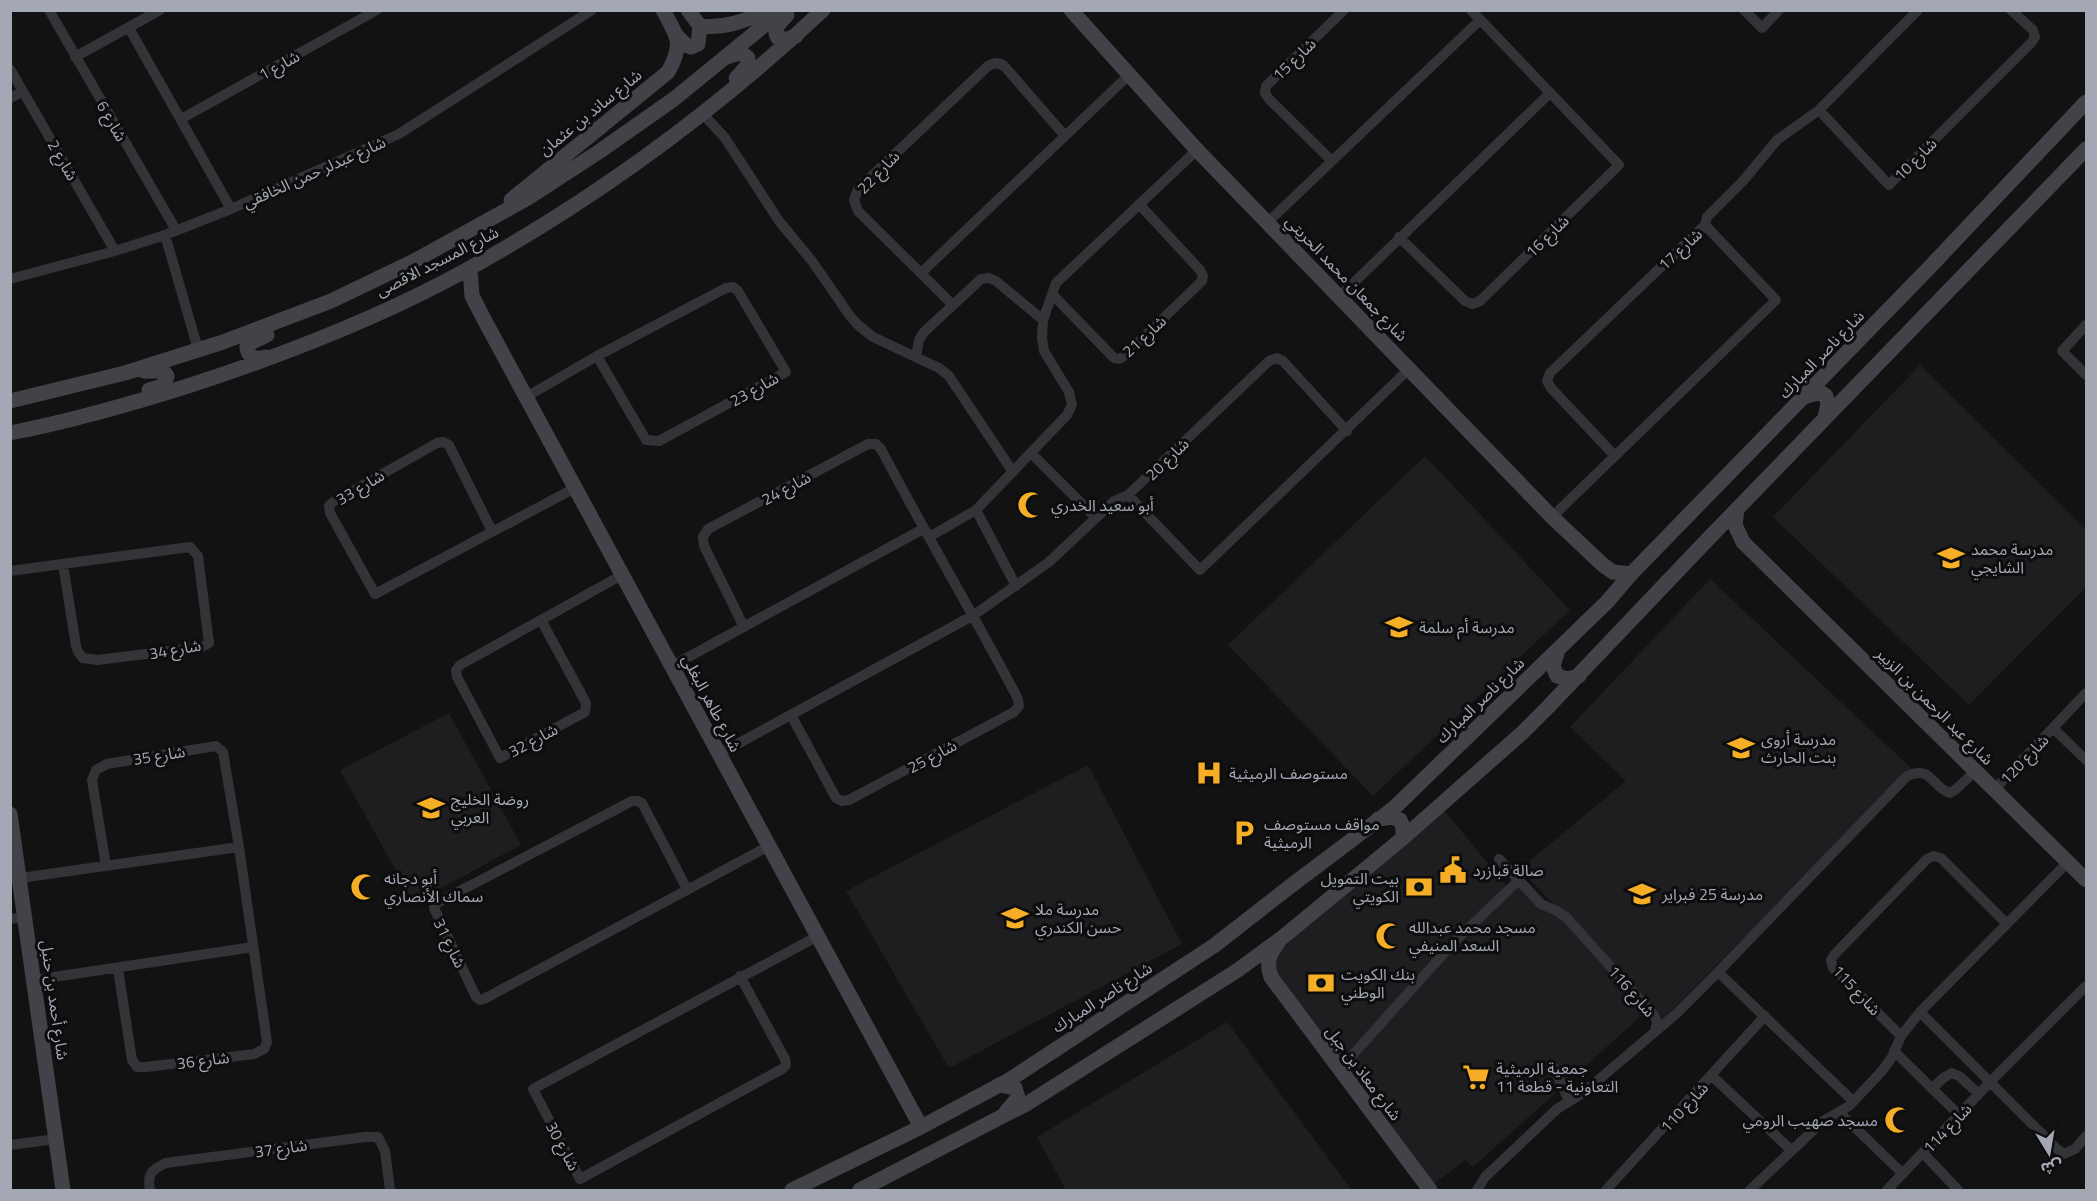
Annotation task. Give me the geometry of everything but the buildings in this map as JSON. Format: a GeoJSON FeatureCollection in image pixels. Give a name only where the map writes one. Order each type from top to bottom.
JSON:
{"type":"FeatureCollection","features":[{"type":"Feature","properties":{"kind":"street","name":"شارع 6"},"geometry":{"type":"LineString","coordinates":[[49,10],[176,230]]}},
{"type":"Feature","properties":{"kind":"street"},"geometry":{"type":"LineString","coordinates":[[75,57],[160,10]]}},
{"type":"Feature","properties":{"kind":"street","name":"شارع 1"},"geometry":{"type":"LineString","coordinates":[[181,119],[377,10]]}},
{"type":"Feature","properties":{"kind":"street","name":"شارع عبدلر حمن الخافقي"},"geometry":{"type":"LineString","coordinates":[[11,278],[115,251],[165,235],[231,209],[399,134],[576,15],[592,10]]}},
{"type":"Feature","properties":{"kind":"street"},"geometry":{"type":"LineString","coordinates":[[663,10],[677,36],[686,45],[695,46],[700,39],[700,26],[688,10]]}},
{"type":"Feature","properties":{"kind":"street"},"geometry":{"type":"LineString","coordinates":[[700,26],[713,28],[732,26],[770,10]]}},
{"type":"Feature","properties":{"kind":"street","name":"شارع المسجد الاقصى"},"geometry":{"type":"LineString","coordinates":[[10,401],[125,373],[223,342],[331,301],[414,261],[528,198],[600,151],[674,99],[783,10]]}},
{"type":"Feature","properties":{"kind":"street"},"geometry":{"type":"LineString","coordinates":[[791,10],[776,28],[776,35],[778,38],[786,39],[796,36]]}},
{"type":"Feature","properties":{"kind":"street","name":"شارع المسجد الاقصى"},"geometry":{"type":"LineString","coordinates":[[10,433],[80,418],[169,392],[288,351],[470,268],[600,189],[706,112],[773,58],[824,10]]}},
{"type":"Feature","properties":{"kind":"street","name":"شارع جمعان محمد الحريتي"},"geometry":{"type":"LineString","coordinates":[[1071,10],[1197,150],[1552,517],[1603,565],[1613,572],[1631,574]]}},
{"type":"Feature","properties":{"kind":"street","name":"شارع 15"},"geometry":{"type":"LineString","coordinates":[[1332,161],[1265,93],[1266,86],[1344,10]]}},
{"type":"Feature","properties":{"kind":"street"},"geometry":{"type":"LineString","coordinates":[[1268,222],[1480,20],[1471,10]]}},
{"type":"Feature","properties":{"kind":"street"},"geometry":{"type":"LineString","coordinates":[[1744,10],[1762,28],[1779,10]]}},
{"type":"Feature","properties":{"kind":"street"},"geometry":{"type":"LineString","coordinates":[[1704,225],[1707,217],[1743,181],[1777,140],[1819,110],[1918,10]]}},
{"type":"Feature","properties":{"kind":"street","name":"شارع 10"},"geometry":{"type":"LineString","coordinates":[[1819,110],[1889,185],[2031,43],[2035,37],[2033,30],[2012,10]]}},
{"type":"Feature","properties":{"kind":"street","name":"شارع 16"},"geometry":{"type":"LineString","coordinates":[[1399,237],[1472,304],[1480,301],[1619,165],[1480,20]]}},
{"type":"Feature","properties":{"kind":"street"},"geometry":{"type":"LineString","coordinates":[[129,28],[231,209]]}},
{"type":"Feature","properties":{"kind":"street","name":"شارع ساند بن عثمان"},"geometry":{"type":"LineString","coordinates":[[483,224],[668,72],[678,55],[677,36]]}},
{"type":"Feature","properties":{"kind":"street"},"geometry":{"type":"LineString","coordinates":[[722,59],[744,54],[748,62],[745,69],[718,96],[706,112],[779,221],[812,261],[850,316],[873,338],[939,368],[949,376],[1013,472]]}},
{"type":"Feature","properties":{"kind":"street","name":"شارع 22"},"geometry":{"type":"LineString","coordinates":[[921,273],[858,211],[854,196],[858,189],[944,107],[988,66],[1000,63],[1065,136]]}},
{"type":"Feature","properties":{"kind":"street","name":"شارع 2"},"geometry":{"type":"LineString","coordinates":[[10,69],[115,251]]}},
{"type":"Feature","properties":{"kind":"street"},"geometry":{"type":"LineString","coordinates":[[952,304],[921,273],[1129,75]]}},
{"type":"Feature","properties":{"kind":"street"},"geometry":{"type":"LineString","coordinates":[[10,98],[23,91]]}},
{"type":"Feature","properties":{"kind":"street"},"geometry":{"type":"LineString","coordinates":[[1340,296],[1550,93]]}},
{"type":"Feature","properties":{"kind":"street","name":"شارع ناصر المبارك"},"geometry":{"type":"LineString","coordinates":[[792,1191],[921,1127],[999,1085],[1215,945],[1394,808],[1607,602],[1631,574],[2086,102]]}},
{"type":"Feature","properties":{"kind":"street"},"geometry":{"type":"LineString","coordinates":[[860,1191],[1028,1103],[1238,970],[1283,937],[1403,838],[1522,733],[1579,676],[1825,417],[2086,149]]}},
{"type":"Feature","properties":{"kind":"street"},"geometry":{"type":"LineString","coordinates":[[672,666],[926,533],[976,510],[1067,415],[1072,405],[1069,393],[1044,351],[1041,329],[1056,283],[1197,150]]}},
{"type":"Feature","properties":{"kind":"street","name":"شارع 21"},"geometry":{"type":"LineString","coordinates":[[1052,294],[1114,358],[1118,359],[1124,357],[1202,281],[1203,276],[1200,270],[1139,204]]}},
{"type":"Feature","properties":{"kind":"street","name":"شارع 17"},"geometry":{"type":"LineString","coordinates":[[1552,517],[1776,300],[1704,225],[1550,373],[1547,381],[1551,388],[1614,456]]}},
{"type":"Feature","properties":{"kind":"street"},"geometry":{"type":"LineString","coordinates":[[165,235],[198,349]]}},
{"type":"Feature","properties":{"kind":"street","name":"شارع طاهر البغلي"},"geometry":{"type":"LineString","coordinates":[[470,268],[472,296],[921,1127]]}},
{"type":"Feature","properties":{"kind":"street"},"geometry":{"type":"LineString","coordinates":[[916,357],[921,335],[977,281],[989,278],[996,281],[1043,320]]}},
{"type":"Feature","properties":{"kind":"street"},"geometry":{"type":"LineString","coordinates":[[442,282],[459,287],[472,296]]}},
{"type":"Feature","properties":{"kind":"street","name":"شارع 23"},"geometry":{"type":"LineString","coordinates":[[526,397],[597,356],[726,288],[733,287],[738,291],[786,372],[659,441],[652,442],[646,440],[597,356]]}},
{"type":"Feature","properties":{"kind":"street"},"geometry":{"type":"LineString","coordinates":[[288,351],[257,358],[247,353],[247,347],[250,343],[331,301]]}},
{"type":"Feature","properties":{"kind":"street"},"geometry":{"type":"LineString","coordinates":[[2086,325],[2061,351],[2086,375]]}},
{"type":"Feature","properties":{"kind":"street","name":"شارع 20"},"geometry":{"type":"LineString","coordinates":[[1128,495],[1269,361],[1277,358],[1283,361],[1347,431]]}},
{"type":"Feature","properties":{"kind":"street"},"geometry":{"type":"LineString","coordinates":[[80,418],[110,404],[163,386],[167,376],[164,371],[157,370],[125,373]]}},
{"type":"Feature","properties":{"kind":"street"},"geometry":{"type":"LineString","coordinates":[[719,754],[974,615],[1049,562],[1114,501],[1128,495],[1200,570],[1408,370]]}},
{"type":"Feature","properties":{"kind":"street"},"geometry":{"type":"LineString","coordinates":[[1804,397],[1820,393],[1826,396],[1828,404],[1825,417]]}},
{"type":"Feature","properties":{"kind":"street","name":"شارع 33"},"geometry":{"type":"LineString","coordinates":[[492,531],[449,445],[443,442],[437,443],[374,478],[329,506],[330,513],[375,594],[575,488]]}},
{"type":"Feature","properties":{"kind":"street","name":"شارع 24"},"geometry":{"type":"LineString","coordinates":[[744,627],[704,546],[703,537],[708,529],[868,444],[876,444],[881,449],[926,533],[950,572]]}},
{"type":"Feature","properties":{"kind":"street"},"geometry":{"type":"LineString","coordinates":[[1031,453],[1096,518]]}},
{"type":"Feature","properties":{"kind":"street","name":"شارع عبد الرحمن بن الزبير"},"geometry":{"type":"LineString","coordinates":[[1737,509],[1735,525],[1743,542],[2086,880]]}},
{"type":"Feature","properties":{"kind":"street"},"geometry":{"type":"LineString","coordinates":[[976,510],[1016,586]]}},
{"type":"Feature","properties":{"kind":"street","name":"شارع عبد الرحمن بن الزبير"},"geometry":{"type":"LineString","coordinates":[[1709,538],[1724,537],[1738,543],[1759,558]]}},
{"type":"Feature","properties":{"kind":"street","name":"شارع 34"},"geometry":{"type":"LineString","coordinates":[[10,572],[63,564],[186,546],[192,548],[198,556],[208,644],[202,647],[98,660],[83,658],[76,646],[63,564]]}},
{"type":"Feature","properties":{"kind":"street"},"geometry":{"type":"LineString","coordinates":[[1603,565],[1607,581],[1607,602]]}},
{"type":"Feature","properties":{"kind":"street","name":"شارع 25"},"geometry":{"type":"LineString","coordinates":[[791,715],[836,798],[842,801],[849,800],[1014,712],[1019,706],[1018,699],[950,572]]}},
{"type":"Feature","properties":{"kind":"street","name":"شارع 32"},"geometry":{"type":"LineString","coordinates":[[541,620],[587,708],[585,712],[500,758],[457,677],[456,670],[460,665],[541,620],[622,575]]}},
{"type":"Feature","properties":{"kind":"street"},"geometry":{"type":"LineString","coordinates":[[1560,648],[1553,661],[1555,674],[1563,679],[1579,676]]}},
{"type":"Feature","properties":{"kind":"street","name":"شارع 120"},"geometry":{"type":"LineString","coordinates":[[1994,790],[2086,693]]}},
{"type":"Feature","properties":{"kind":"street","name":"شارع 120"},"geometry":{"type":"LineString","coordinates":[[2054,729],[2086,760]]}},
{"type":"Feature","properties":{"kind":"street","name":"شارع 35"},"geometry":{"type":"LineString","coordinates":[[106,866],[92,780],[96,770],[107,764],[216,746],[223,752],[249,913]]}},
{"type":"Feature","properties":{"kind":"street"},"geometry":{"type":"LineString","coordinates":[[1655,1031],[1676,1014],[1718,972],[1907,776],[1915,773],[1925,774],[1950,793],[1975,771]]}},
{"type":"Feature","properties":{"kind":"street","name":"شارع 31"},"geometry":{"type":"LineString","coordinates":[[687,889],[642,803],[632,801],[437,903],[434,908],[476,997],[480,1000],[769,846]]}},
{"type":"Feature","properties":{"kind":"street","name":"شارع أحمد بن حنبل"},"geometry":{"type":"LineString","coordinates":[[10,814],[20,878],[18,918],[34,980],[63,1191]]}},
{"type":"Feature","properties":{"kind":"street"},"geometry":{"type":"LineString","coordinates":[[1377,819],[1394,817],[1400,820],[1403,827],[1403,838]]}},
{"type":"Feature","properties":{"kind":"street"},"geometry":{"type":"LineString","coordinates":[[20,878],[239,847]]}},
{"type":"Feature","properties":{"kind":"street","name":"شارع 115"},"geometry":{"type":"LineString","coordinates":[[1901,1036],[1833,968],[1831,960],[1834,955],[1927,859],[1934,856],[1941,858],[2007,924]]}},
{"type":"Feature","properties":{"kind":"street","name":"شارع 116"},"geometry":{"type":"LineString","coordinates":[[1477,1191],[1485,1176],[1557,1109],[1587,1090],[1655,1031],[1658,1025],[1656,1017],[1568,919],[1559,912],[1543,906],[1499,859]]}},
{"type":"Feature","properties":{"kind":"street"},"geometry":{"type":"LineString","coordinates":[[1750,1191],[1791,1150],[1823,1121],[1853,1101],[1882,1071],[1901,1036],[1920,1012],[2068,862]]}},
{"type":"Feature","properties":{"kind":"street"},"geometry":{"type":"LineString","coordinates":[[1339,1070],[1463,933],[1518,881]]}},
{"type":"Feature","properties":{"kind":"street","name":"شارع 36"},"geometry":{"type":"LineString","coordinates":[[118,969],[132,1060],[137,1066],[146,1067],[254,1054],[264,1049],[267,1042],[249,913]]}},
{"type":"Feature","properties":{"kind":"street","name":"شارع 30"},"geometry":{"type":"LineString","coordinates":[[740,976],[785,1059],[786,1065],[580,1179],[533,1089],[740,976],[818,936]]}},
{"type":"Feature","properties":{"kind":"street"},"geometry":{"type":"LineString","coordinates":[[1271,977],[1270,952],[1283,937]]}},
{"type":"Feature","properties":{"kind":"street"},"geometry":{"type":"LineString","coordinates":[[34,980],[253,947]]}},
{"type":"Feature","properties":{"kind":"street"},"geometry":{"type":"LineString","coordinates":[[1238,970],[1253,968],[1271,977]]}},
{"type":"Feature","properties":{"kind":"street"},"geometry":{"type":"LineString","coordinates":[[1718,972],[1853,1101]]}},
{"type":"Feature","properties":{"kind":"street","name":"شارع معاذ بن جبل"},"geometry":{"type":"LineString","coordinates":[[1271,977],[1430,1191]]}},
{"type":"Feature","properties":{"kind":"street","name":"شارع 114"},"geometry":{"type":"LineString","coordinates":[[1887,1191],[1979,1094],[2084,992]]}},
{"type":"Feature","properties":{"kind":"street"},"geometry":{"type":"LineString","coordinates":[[1920,1012],[2057,1149],[2064,1154],[2075,1149],[2086,1136]]}},
{"type":"Feature","properties":{"kind":"street"},"geometry":{"type":"LineString","coordinates":[[1712,1076],[1765,1016]]}},
{"type":"Feature","properties":{"kind":"street"},"geometry":{"type":"LineString","coordinates":[[1894,1051],[1959,1115]]}},
{"type":"Feature","properties":{"kind":"street"},"geometry":{"type":"LineString","coordinates":[[1554,1068],[1569,1101]]}},
{"type":"Feature","properties":{"kind":"street"},"geometry":{"type":"LineString","coordinates":[[1932,1089],[1952,1073],[1959,1076],[1979,1094]]}},
{"type":"Feature","properties":{"kind":"street","name":"شارع 110"},"geometry":{"type":"LineString","coordinates":[[1606,1191],[1712,1076],[1791,1150]]}},
{"type":"Feature","properties":{"kind":"street"},"geometry":{"type":"LineString","coordinates":[[999,1085],[1015,1088],[1018,1098],[1005,1114]]}},
{"type":"Feature","properties":{"kind":"street"},"geometry":{"type":"LineString","coordinates":[[1839,1112],[1903,1174]]}},
{"type":"Feature","properties":{"kind":"street","name":"شارع 37"},"geometry":{"type":"LineString","coordinates":[[150,1191],[148,1180],[153,1169],[166,1164],[378,1137],[386,1151],[390,1191]]}},
{"type":"Feature","properties":{"kind":"street"},"geometry":{"type":"LineString","coordinates":[[10,1145],[56,1140]]}},
{"type":"Feature","properties":{"kind":"street"},"geometry":{"type":"LineString","coordinates":[[1923,1153],[1958,1191]]}},
{"type":"Feature","properties":{"kind":"shaded area","name":"مدرسة محمد الشايجي"},"geometry":{"type":"Polygon","coordinates":[[[1920,365],[2086,530],[2086,587],[1969,705],[1773,517],[1920,365]]]}},
{"type":"Feature","properties":{"kind":"shaded area","name":"مدرسة أم سلمة"},"geometry":{"type":"Polygon","coordinates":[[[1425,456],[1570,610],[1373,796],[1228,645],[1425,456]]]}},
{"type":"Feature","properties":{"kind":"shaded area"},"geometry":{"type":"Polygon","coordinates":[[[1710,579],[1912,769],[1663,1019],[1585,937],[1649,1009],[1473,1167],[1465,1160],[1428,1189],[1271,977],[1275,947],[1440,805],[1509,889],[1518,881],[1562,913],[1520,869],[1626,781],[1570,727],[1710,579]]]}},
{"type":"Feature","properties":{"kind":"shaded area","name":"روضة الخليج العربي"},"geometry":{"type":"Polygon","coordinates":[[[449,713],[521,845],[414,903],[340,770],[449,713]]]}},
{"type":"Feature","properties":{"kind":"shaded area","name":"مدرسة ملا حسن الكندري"},"geometry":{"type":"Polygon","coordinates":[[[1088,765],[1182,944],[949,1068],[846,891],[1088,765]]]}},
{"type":"Feature","properties":{"kind":"shaded area"},"geometry":{"type":"Polygon","coordinates":[[[1227,1022],[1352,1190],[1066,1190],[1037,1137],[1227,1022]]]}},
{"type":"Feature","properties":{"kind":"place","name":"أبو سعيد الخدري"},"geometry":{"type":"Point","coordinates":[1031,505]}},
{"type":"Feature","properties":{"kind":"place","name":"مدرسة محمد الشايجي"},"geometry":{"type":"Point","coordinates":[1951,558]}},
{"type":"Feature","properties":{"kind":"place","name":"مدرسة أم سلمة"},"geometry":{"type":"Point","coordinates":[1399,627]}},
{"type":"Feature","properties":{"kind":"place","name":"مدرسة أروى بنت الحارث"},"geometry":{"type":"Point","coordinates":[1741,748]}},
{"type":"Feature","properties":{"kind":"place","name":"مستوصف الرميثية"},"geometry":{"type":"Point","coordinates":[1209,773]}},
{"type":"Feature","properties":{"kind":"place","name":"روضة الخليج العربي"},"geometry":{"type":"Point","coordinates":[431,808]}},
{"type":"Feature","properties":{"kind":"place","name":"مواقف مستوصف الرميثية"},"geometry":{"type":"Point","coordinates":[1244,833]}},
{"type":"Feature","properties":{"kind":"place","name":"صالة قبازرد"},"geometry":{"type":"Point","coordinates":[1453,870]}},
{"type":"Feature","properties":{"kind":"place","name":"أبو دجانه سماك الأنصاري"},"geometry":{"type":"Point","coordinates":[364,887]}},
{"type":"Feature","properties":{"kind":"place","name":"بيت التمويل الكويتي"},"geometry":{"type":"Point","coordinates":[1419,887]}},
{"type":"Feature","properties":{"kind":"place","name":"مدرسة 25 فبراير"},"geometry":{"type":"Point","coordinates":[1642,894]}},
{"type":"Feature","properties":{"kind":"place","name":"مدرسة ملا حسن الكندري"},"geometry":{"type":"Point","coordinates":[1015,918]}},
{"type":"Feature","properties":{"kind":"place","name":"مسجد محمد عبدالله السعد المنيفي"},"geometry":{"type":"Point","coordinates":[1389,936]}},
{"type":"Feature","properties":{"kind":"place","name":"بنك الكويت الوطني"},"geometry":{"type":"Point","coordinates":[1321,983]}},
{"type":"Feature","properties":{"kind":"place","name":"جمعية الرميثية التعاونية - قطعة 11"},"geometry":{"type":"Point","coordinates":[1476,1077]}},
{"type":"Feature","properties":{"kind":"place","name":"مسجد صهيب الرومي"},"geometry":{"type":"Point","coordinates":[1898,1120]}}]}
